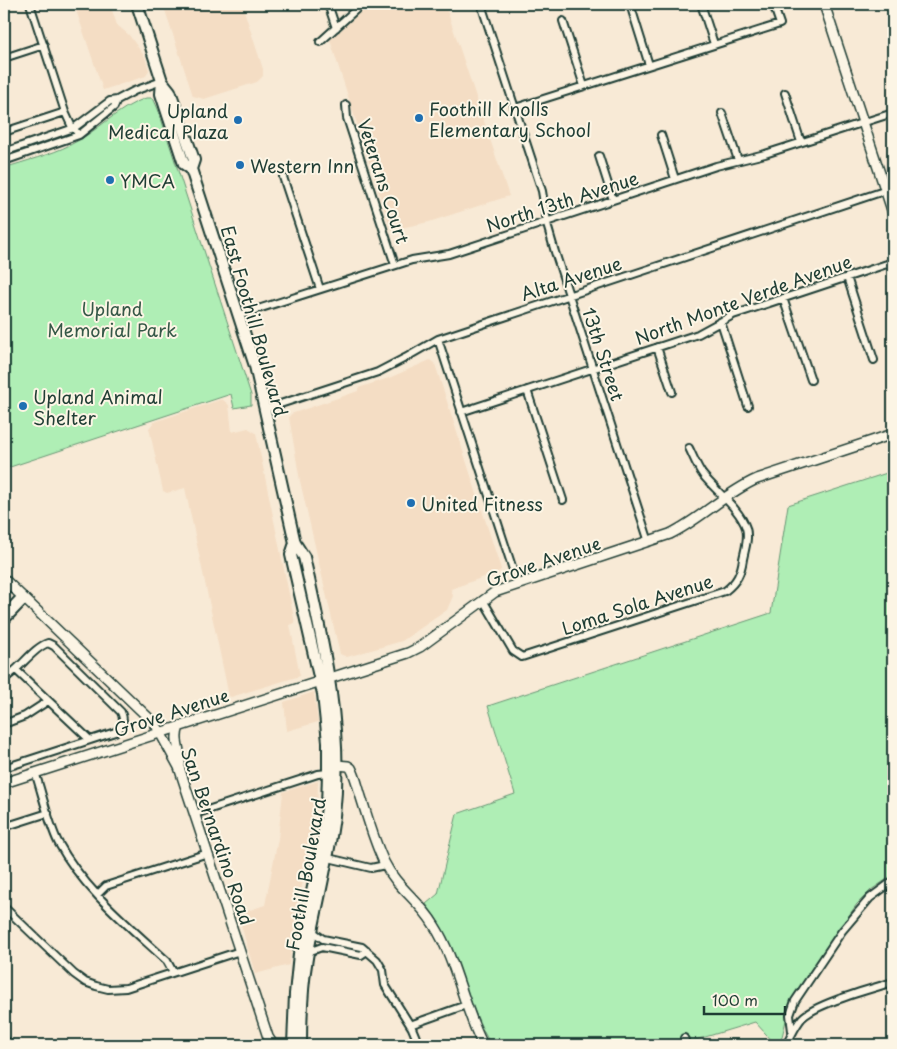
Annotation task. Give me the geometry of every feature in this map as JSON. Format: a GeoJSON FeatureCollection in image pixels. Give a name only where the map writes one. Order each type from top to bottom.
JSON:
{"type":"FeatureCollection","features":[{"type":"Feature","properties":{"kind":"main road","name":"East Foothill Boulevard"},"geometry":{"type":"LineString","coordinates":[[138,4],[162,81],[170,91],[194,160],[191,169],[255,366],[294,543],[304,557],[325,679]]}},
{"type":"Feature","properties":{"kind":"main road","name":"Foothill Boulevard"},"geometry":{"type":"LineString","coordinates":[[292,1045],[300,954],[334,816],[336,765],[334,709],[325,679]]}},
{"type":"Feature","properties":{"kind":"main road","name":"Foothill Boulevard"},"geometry":{"type":"LineString","coordinates":[[301,1045],[302,1003],[323,857],[327,807],[328,773],[325,679]]}},
{"type":"Feature","properties":{"kind":"street"},"geometry":{"type":"LineString","coordinates":[[30,4],[66,112],[79,135]]}},
{"type":"Feature","properties":{"kind":"street"},"geometry":{"type":"LineString","coordinates":[[328,4],[336,28]]}},
{"type":"Feature","properties":{"kind":"street"},"geometry":{"type":"LineString","coordinates":[[320,42],[362,4]]}},
{"type":"Feature","properties":{"kind":"street","name":"13th Street"},"geometry":{"type":"LineString","coordinates":[[481,4],[542,191],[555,252],[649,542]]}},
{"type":"Feature","properties":{"kind":"street"},"geometry":{"type":"LineString","coordinates":[[630,4],[650,65]]}},
{"type":"Feature","properties":{"kind":"street"},"geometry":{"type":"LineString","coordinates":[[701,4],[714,44]]}},
{"type":"Feature","properties":{"kind":"street"},"geometry":{"type":"LineString","coordinates":[[516,108],[780,24],[773,4]]}},
{"type":"Feature","properties":{"kind":"street"},"geometry":{"type":"LineString","coordinates":[[824,4],[863,123],[889,190],[893,214]]}},
{"type":"Feature","properties":{"kind":"street"},"geometry":{"type":"LineString","coordinates":[[563,21],[584,86]]}},
{"type":"Feature","properties":{"kind":"street"},"geometry":{"type":"LineString","coordinates":[[4,58],[44,45]]}},
{"type":"Feature","properties":{"kind":"street"},"geometry":{"type":"LineString","coordinates":[[4,152],[74,128],[110,100],[117,100],[134,91],[162,81]]}},
{"type":"Feature","properties":{"kind":"street"},"geometry":{"type":"LineString","coordinates":[[784,93],[801,142]]}},
{"type":"Feature","properties":{"kind":"street"},"geometry":{"type":"LineString","coordinates":[[4,161],[79,135],[114,107],[117,100]]}},
{"type":"Feature","properties":{"kind":"street","name":"Veterans Court"},"geometry":{"type":"LineString","coordinates":[[346,105],[347,118],[396,265]]}},
{"type":"Feature","properties":{"kind":"street"},"geometry":{"type":"LineString","coordinates":[[4,132],[66,112]]}},
{"type":"Feature","properties":{"kind":"street"},"geometry":{"type":"LineString","coordinates":[[722,113],[738,160]]}},
{"type":"Feature","properties":{"kind":"street","name":"North 13th Avenue"},"geometry":{"type":"LineString","coordinates":[[239,315],[412,260],[449,254],[675,179],[893,113]]}},
{"type":"Feature","properties":{"kind":"street"},"geometry":{"type":"LineString","coordinates":[[661,135],[675,179]]}},
{"type":"Feature","properties":{"kind":"street"},"geometry":{"type":"LineString","coordinates":[[599,156],[613,200]]}},
{"type":"Feature","properties":{"kind":"street"},"geometry":{"type":"LineString","coordinates":[[283,177],[320,289]]}},
{"type":"Feature","properties":{"kind":"street","name":"Alta Avenue"},"geometry":{"type":"LineString","coordinates":[[265,409],[378,372],[438,338],[889,190]]}},
{"type":"Feature","properties":{"kind":"street","name":"North Monte Verde Avenue"},"geometry":{"type":"LineString","coordinates":[[461,412],[698,334],[733,315],[893,262]]}},
{"type":"Feature","properties":{"kind":"street"},"geometry":{"type":"LineString","coordinates":[[847,277],[874,360]]}},
{"type":"Feature","properties":{"kind":"street"},"geometry":{"type":"LineString","coordinates":[[783,298],[811,380]]}},
{"type":"Feature","properties":{"kind":"street"},"geometry":{"type":"LineString","coordinates":[[721,322],[748,406]]}},
{"type":"Feature","properties":{"kind":"street"},"geometry":{"type":"LineString","coordinates":[[438,338],[518,585]]}},
{"type":"Feature","properties":{"kind":"street"},"geometry":{"type":"LineString","coordinates":[[658,347],[672,392]]}},
{"type":"Feature","properties":{"kind":"street"},"geometry":{"type":"LineString","coordinates":[[527,390],[563,500]]}},
{"type":"Feature","properties":{"kind":"street","name":"Grove Avenue"},"geometry":{"type":"LineString","coordinates":[[4,783],[408,652],[420,647],[495,592],[649,542],[685,526],[723,498],[757,479],[893,434]]}},
{"type":"Feature","properties":{"kind":"street","name":"Loma Sola Avenue"},"geometry":{"type":"LineString","coordinates":[[483,600],[512,651],[522,657],[725,591],[732,586],[740,573],[747,542],[747,530],[741,517],[701,472],[689,448]]}},
{"type":"Feature","properties":{"kind":"street","name":"San Bernardino Road"},"geometry":{"type":"LineString","coordinates":[[4,579],[149,718],[161,732],[180,767],[268,1037],[274,1045]]}},
{"type":"Feature","properties":{"kind":"street"},"geometry":{"type":"LineString","coordinates":[[4,614],[23,598]]}},
{"type":"Feature","properties":{"kind":"street"},"geometry":{"type":"LineString","coordinates":[[4,622],[23,598]]}},
{"type":"Feature","properties":{"kind":"street"},"geometry":{"type":"LineString","coordinates":[[4,678],[16,670],[42,645],[48,643],[54,646],[121,712],[124,718],[123,723],[115,732],[4,768]]}},
{"type":"Feature","properties":{"kind":"street"},"geometry":{"type":"LineString","coordinates":[[16,670],[90,740]]}},
{"type":"Feature","properties":{"kind":"street"},"geometry":{"type":"LineString","coordinates":[[4,724],[25,716],[48,701]]}},
{"type":"Feature","properties":{"kind":"street"},"geometry":{"type":"LineString","coordinates":[[179,727],[175,736],[181,756],[180,767]]}},
{"type":"Feature","properties":{"kind":"street"},"geometry":{"type":"LineString","coordinates":[[336,765],[348,766],[353,772],[385,865],[397,883],[421,907],[435,925],[483,1045]]}},
{"type":"Feature","properties":{"kind":"street"},"geometry":{"type":"LineString","coordinates":[[35,772],[57,840],[72,864],[97,895],[167,961],[173,972]]}},
{"type":"Feature","properties":{"kind":"street"},"geometry":{"type":"LineString","coordinates":[[195,814],[318,774],[328,773]]}},
{"type":"Feature","properties":{"kind":"street"},"geometry":{"type":"LineString","coordinates":[[4,827],[48,813]]}},
{"type":"Feature","properties":{"kind":"street"},"geometry":{"type":"LineString","coordinates":[[97,895],[106,886],[208,853]]}},
{"type":"Feature","properties":{"kind":"street"},"geometry":{"type":"LineString","coordinates":[[323,857],[371,868],[385,865]]}},
{"type":"Feature","properties":{"kind":"street"},"geometry":{"type":"LineString","coordinates":[[792,1031],[790,1015],[796,1001],[842,931],[870,898],[893,881]]}},
{"type":"Feature","properties":{"kind":"street"},"geometry":{"type":"LineString","coordinates":[[4,908],[74,974],[96,986],[108,989],[126,988],[240,951]]}},
{"type":"Feature","properties":{"kind":"street"},"geometry":{"type":"LineString","coordinates":[[312,931],[323,939],[362,946],[377,960],[383,970],[385,985],[410,1025],[417,1040],[417,1045]]}},
{"type":"Feature","properties":{"kind":"street"},"geometry":{"type":"LineString","coordinates":[[322,947],[323,939]]}},
{"type":"Feature","properties":{"kind":"street"},"geometry":{"type":"LineString","coordinates":[[353,953],[355,945]]}},
{"type":"Feature","properties":{"kind":"street"},"geometry":{"type":"LineString","coordinates":[[308,952],[322,947],[361,955],[367,951]]}},
{"type":"Feature","properties":{"kind":"street"},"geometry":{"type":"LineString","coordinates":[[786,1045],[792,1031],[804,1017],[816,1008],[893,982]]}},
{"type":"Feature","properties":{"kind":"street"},"geometry":{"type":"LineString","coordinates":[[410,1025],[466,1005]]}},
{"type":"Feature","properties":{"kind":"street"},"geometry":{"type":"LineString","coordinates":[[684,1038],[688,1045]]}},
{"type":"Feature","properties":{"kind":"street"},"geometry":{"type":"LineString","coordinates":[[4,1039],[10,1045]]}},
{"type":"Feature","properties":{"kind":"shaded area"},"geometry":{"type":"Polygon","coordinates":[[[74,4],[110,4],[117,25],[129,35],[145,57],[149,70],[146,76],[103,90],[74,4]]]}},
{"type":"Feature","properties":{"kind":"shaded area"},"geometry":{"type":"Polygon","coordinates":[[[163,4],[242,4],[263,69],[263,76],[257,82],[204,99],[193,96],[163,4]]]}},
{"type":"Feature","properties":{"kind":"shaded area","name":"Foothill Knolls Elementary School"},"geometry":{"type":"Polygon","coordinates":[[[369,4],[445,4],[509,196],[429,222],[391,230],[330,40],[369,4]]]}},
{"type":"Feature","properties":{"kind":"shaded area"},"geometry":{"type":"Polygon","coordinates":[[[430,360],[435,364],[501,569],[451,589],[453,596],[447,610],[402,641],[347,657],[340,654],[300,481],[289,417],[291,414],[358,391],[358,388],[389,378],[430,360]]]}},
{"type":"Feature","properties":{"kind":"shaded area"},"geometry":{"type":"Polygon","coordinates":[[[222,399],[229,405],[232,432],[248,428],[256,433],[295,623],[290,625],[300,676],[231,697],[229,696],[185,488],[167,493],[163,491],[149,428],[154,422],[222,399]]]}},
{"type":"Feature","properties":{"kind":"shaded area"},"geometry":{"type":"Polygon","coordinates":[[[314,692],[318,722],[287,731],[284,702],[314,692]]]}},
{"type":"Feature","properties":{"kind":"shaded area"},"geometry":{"type":"Polygon","coordinates":[[[318,781],[317,811],[295,921],[289,965],[255,974],[238,914],[265,905],[278,839],[283,792],[318,781]]]}},
{"type":"Feature","properties":{"kind":"green space","name":"Upland Memorial Park"},"geometry":{"type":"Polygon","coordinates":[[[146,98],[153,98],[158,109],[251,395],[251,405],[234,408],[231,394],[4,469],[4,168],[62,149],[80,140],[116,114],[146,98]]]}},
{"type":"Feature","properties":{"kind":"green space"},"geometry":{"type":"Polygon","coordinates":[[[893,471],[893,875],[871,890],[857,904],[806,977],[788,1012],[780,1045],[776,1045],[755,1022],[692,1041],[689,1045],[491,1045],[477,1018],[445,934],[426,904],[438,894],[457,814],[515,794],[488,706],[771,613],[788,505],[893,471]]]}},
{"type":"Feature","properties":{"kind":"place","name":"Foothill Knolls Elementary School"},"geometry":{"type":"Point","coordinates":[419,118]}},
{"type":"Feature","properties":{"kind":"place","name":"Upland Medical Plaza"},"geometry":{"type":"Point","coordinates":[238,120]}},
{"type":"Feature","properties":{"kind":"place","name":"Western Inn"},"geometry":{"type":"Point","coordinates":[240,165]}},
{"type":"Feature","properties":{"kind":"place","name":"YMCA"},"geometry":{"type":"Point","coordinates":[110,180]}},
{"type":"Feature","properties":{"kind":"place","name":"Upland Animal Shelter"},"geometry":{"type":"Point","coordinates":[23,406]}},
{"type":"Feature","properties":{"kind":"place","name":"United Fitness"},"geometry":{"type":"Point","coordinates":[411,503]}}]}
